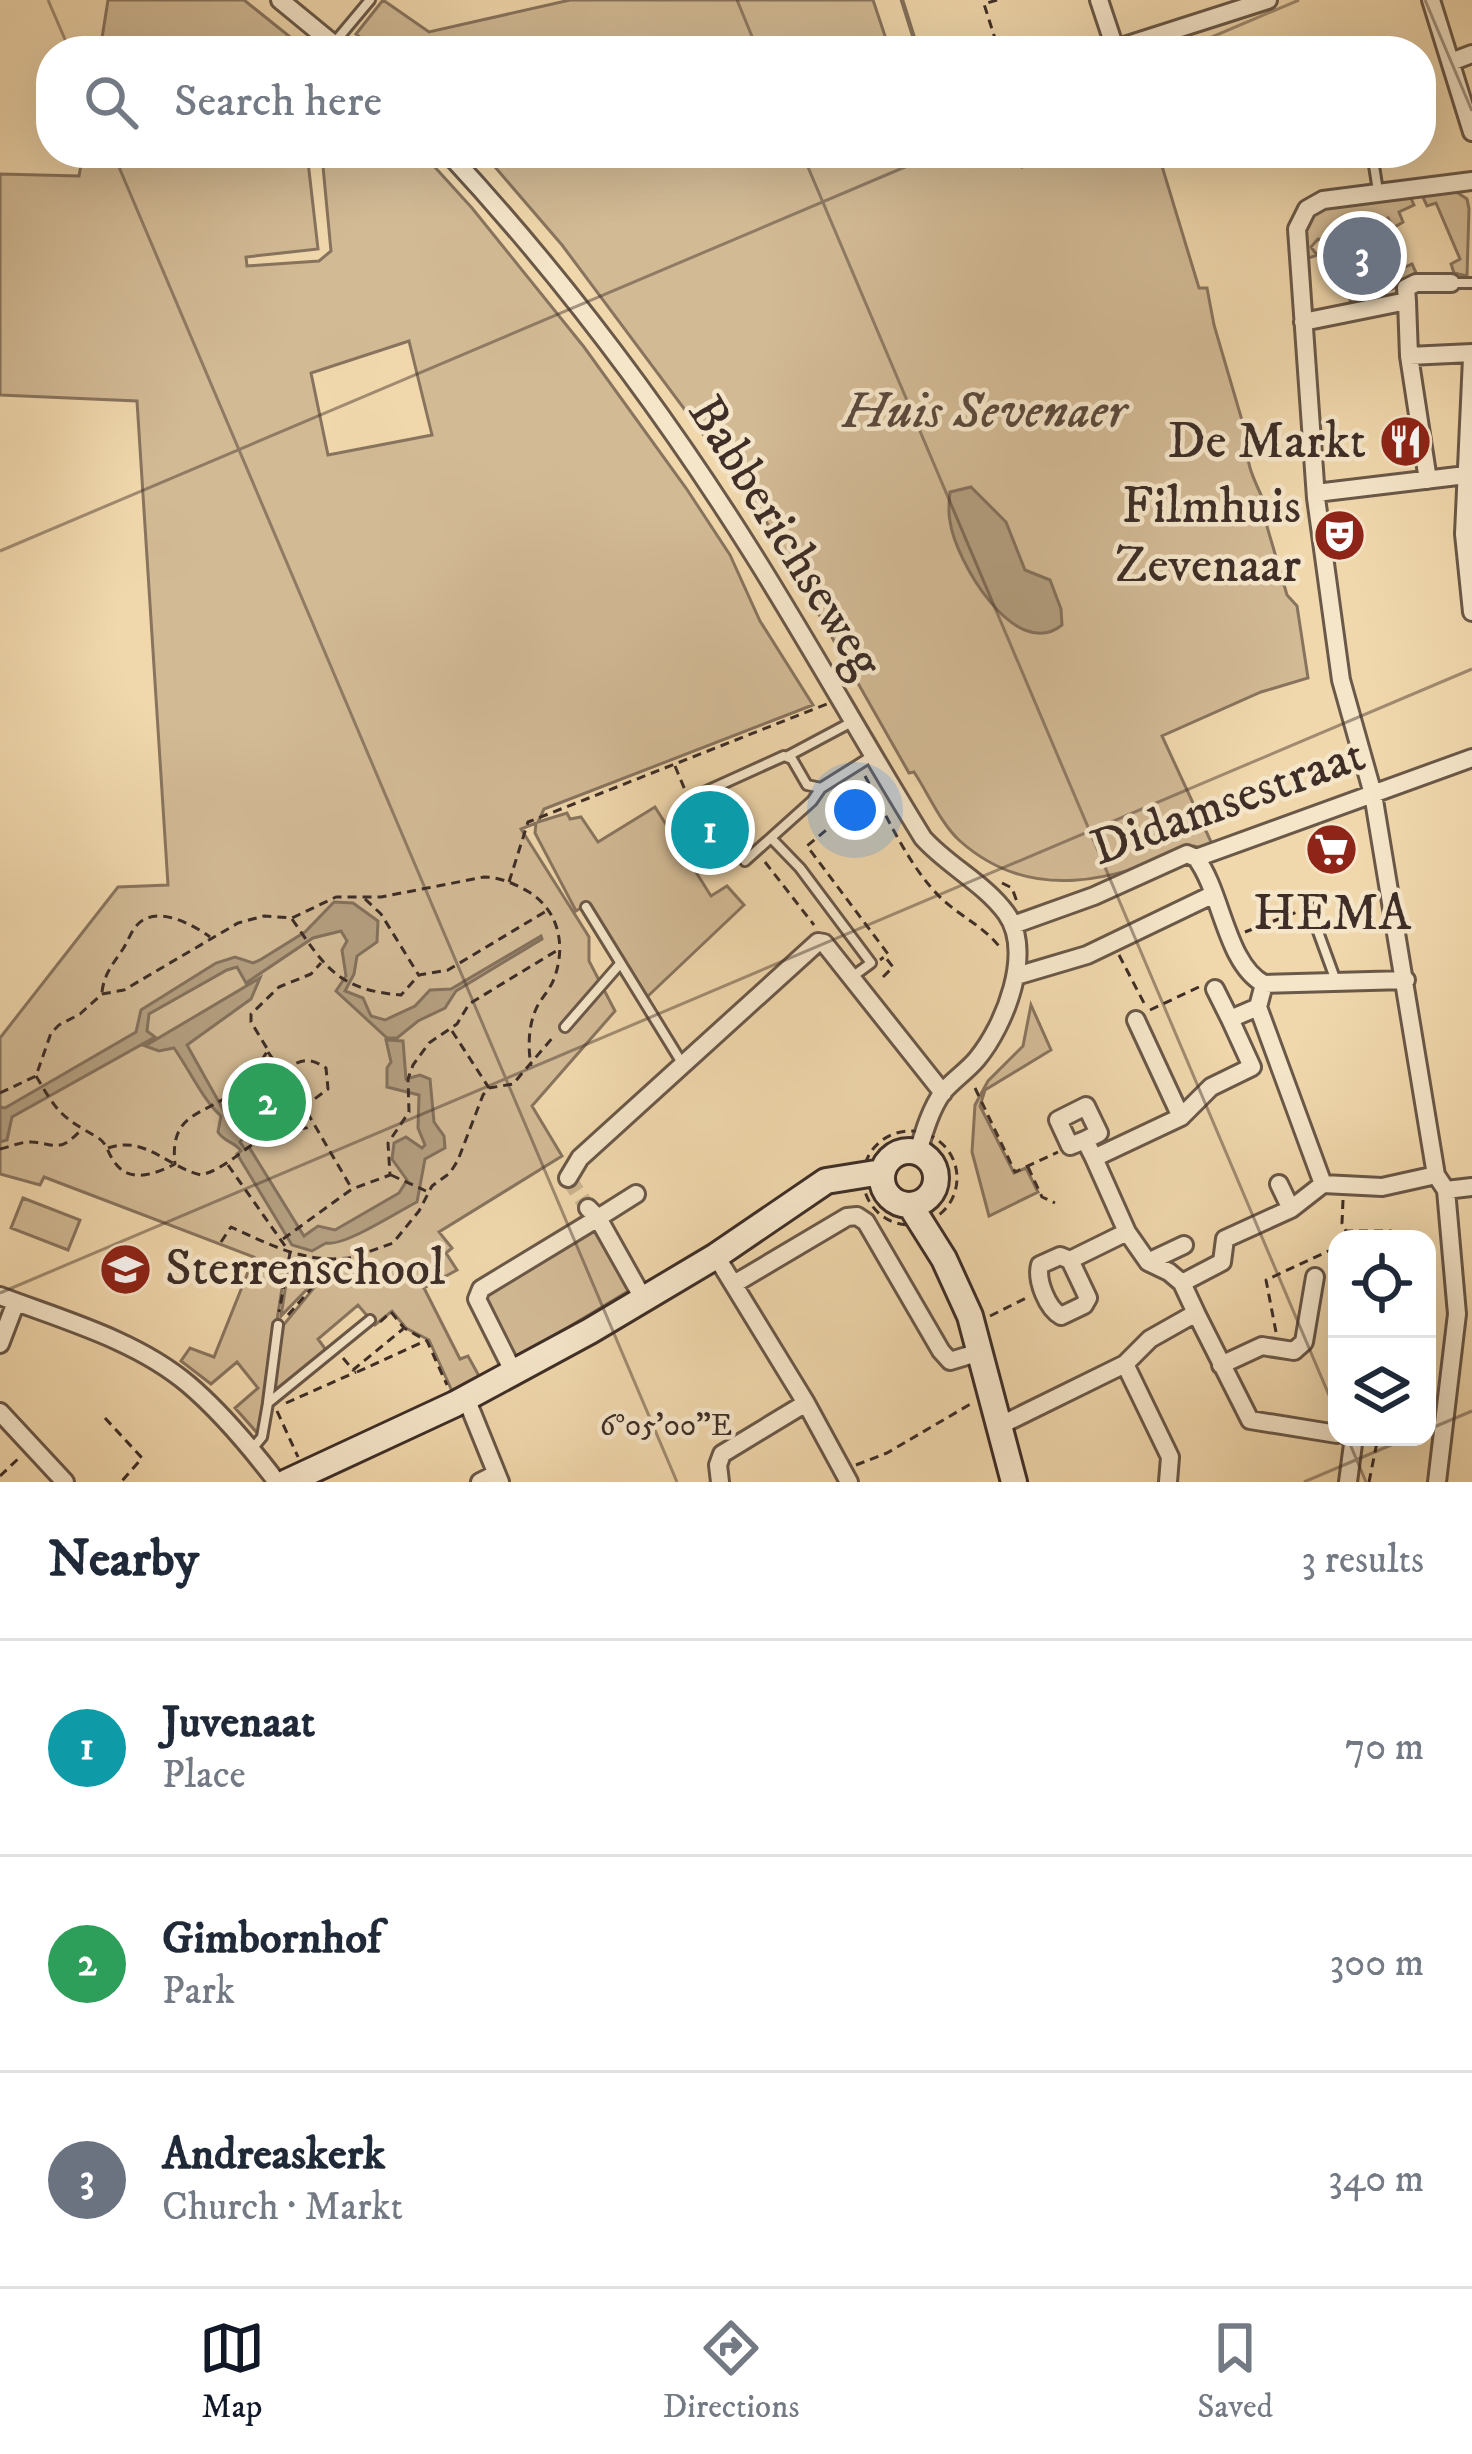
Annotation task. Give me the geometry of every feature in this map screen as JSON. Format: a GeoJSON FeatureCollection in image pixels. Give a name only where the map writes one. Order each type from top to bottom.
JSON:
{"type":"FeatureCollection","features":[{"type":"Feature","properties":{"kind":"street"},"geometry":{"type":"LineString","coordinates":[[280,0],[324,36]]}},
{"type":"Feature","properties":{"kind":"street"},"geometry":{"type":"LineString","coordinates":[[1099,0],[1111,36]]}},
{"type":"Feature","properties":{"kind":"street"},"geometry":{"type":"LineString","coordinates":[[1158,36],[1268,0]]}},
{"type":"Feature","properties":{"kind":"street"},"geometry":{"type":"LineString","coordinates":[[1431,0],[1472,132]]}},
{"type":"Feature","properties":{"kind":"street"},"geometry":{"type":"LineString","coordinates":[[1451,62],[1472,54]]}},
{"type":"Feature","properties":{"kind":"street","name":"Babberichseweg"},"geometry":{"type":"LineString","coordinates":[[461,168],[575,302],[656,410],[754,555],[839,700],[845,725],[866,760],[942,860],[986,890],[1013,925]]}},
{"type":"Feature","properties":{"kind":"street"},"geometry":{"type":"LineString","coordinates":[[1437,1482],[1457,1313],[1441,1182],[1373,794],[1341,680],[1316,493],[1297,229],[1301,217],[1323,200],[1472,182]]}},
{"type":"Feature","properties":{"kind":"street"},"geometry":{"type":"LineString","coordinates":[[1429,480],[1409,356],[1406,288],[1451,283]]}},
{"type":"Feature","properties":{"kind":"street"},"geometry":{"type":"LineString","coordinates":[[1303,322],[1407,301]]}},
{"type":"Feature","properties":{"kind":"street"},"geometry":{"type":"LineString","coordinates":[[1409,356],[1472,356],[1466,475],[1466,581],[1472,612]]}},
{"type":"Feature","properties":{"kind":"street"},"geometry":{"type":"LineString","coordinates":[[1316,493],[1466,475]]}},
{"type":"Feature","properties":{"kind":"street","name":"Didamsestraat"},"geometry":{"type":"LineString","coordinates":[[1013,925],[1094,896],[1172,859],[1187,854],[1196,859],[1472,758]]}},
{"type":"Feature","properties":{"kind":"street"},"geometry":{"type":"LineString","coordinates":[[1196,859],[1248,973],[1264,984],[1406,980]]}},
{"type":"Feature","properties":{"kind":"street","name":"Didamsestraat"},"geometry":{"type":"LineString","coordinates":[[1014,984],[1087,956],[1214,894]]}},
{"type":"Feature","properties":{"kind":"street"},"geometry":{"type":"LineString","coordinates":[[873,1179],[896,1154],[920,1143],[943,1093],[989,1042],[1014,984],[1018,949],[1013,925]]}},
{"type":"Feature","properties":{"kind":"street"},"geometry":{"type":"LineString","coordinates":[[568,1178],[580,1158],[808,947],[824,943],[943,1093]]}},
{"type":"Feature","properties":{"kind":"street"},"geometry":{"type":"LineString","coordinates":[[1264,984],[1258,1007],[1323,1184]]}},
{"type":"Feature","properties":{"kind":"street"},"geometry":{"type":"LineString","coordinates":[[1094,1158],[1181,1117],[1211,1087],[1252,1067],[1215,989]]}},
{"type":"Feature","properties":{"kind":"street"},"geometry":{"type":"LineString","coordinates":[[1230,1019],[1258,1007]]}},
{"type":"Feature","properties":{"kind":"street"},"geometry":{"type":"LineString","coordinates":[[1136,1020],[1181,1117]]}},
{"type":"Feature","properties":{"kind":"street"},"geometry":{"type":"LineString","coordinates":[[920,1143],[936,1173],[922,1212]]}},
{"type":"Feature","properties":{"kind":"street"},"geometry":{"type":"LineString","coordinates":[[1078,1143],[1094,1158],[1127,1232],[1148,1262],[1182,1283],[1250,1420],[1328,1433]]}},
{"type":"Feature","properties":{"kind":"street"},"geometry":{"type":"LineString","coordinates":[[296,1477],[514,1373],[644,1300],[834,1178],[873,1179],[894,1201],[922,1212],[973,1324],[1014,1482]]}},
{"type":"Feature","properties":{"kind":"street"},"geometry":{"type":"LineString","coordinates":[[1280,1184],[1291,1209]]}},
{"type":"Feature","properties":{"kind":"street"},"geometry":{"type":"LineString","coordinates":[[1182,1283],[1222,1262],[1225,1239],[1291,1209],[1323,1184],[1472,1186]]}},
{"type":"Feature","properties":{"kind":"street"},"geometry":{"type":"LineString","coordinates":[[514,1373],[477,1299],[481,1289],[593,1213],[636,1194]]}},
{"type":"Feature","properties":{"kind":"street"},"geometry":{"type":"LineString","coordinates":[[593,1213],[644,1300]]}},
{"type":"Feature","properties":{"kind":"street"},"geometry":{"type":"LineString","coordinates":[[734,1284],[847,1217],[857,1216],[866,1222],[903,1280],[941,1352],[950,1361],[980,1352]]}},
{"type":"Feature","properties":{"kind":"street"},"geometry":{"type":"LineString","coordinates":[[1070,1260],[1127,1232]]}},
{"type":"Feature","properties":{"kind":"street"},"geometry":{"type":"LineString","coordinates":[[1148,1262],[1184,1246]]}},
{"type":"Feature","properties":{"kind":"street"},"geometry":{"type":"LineString","coordinates":[[716,1256],[846,1476]]}},
{"type":"Feature","properties":{"kind":"street"},"geometry":{"type":"LineString","coordinates":[[1060,1256],[1070,1260],[1088,1298],[1084,1305],[1061,1316],[1043,1290],[1037,1276],[1040,1265],[1060,1256]]}},
{"type":"Feature","properties":{"kind":"street"},"geometry":{"type":"LineString","coordinates":[[1221,1365],[1262,1346],[1294,1351],[1304,1342],[1315,1277]]}},
{"type":"Feature","properties":{"kind":"street"},"geometry":{"type":"LineString","coordinates":[[0,1344],[8,1299],[146,1357],[187,1383],[277,1482]]}},
{"type":"Feature","properties":{"kind":"street"},"geometry":{"type":"LineString","coordinates":[[1001,1425],[1126,1364],[1150,1339],[1196,1312]]}},
{"type":"Feature","properties":{"kind":"street"},"geometry":{"type":"LineString","coordinates":[[1126,1364],[1170,1457],[1168,1482]]}},
{"type":"Feature","properties":{"kind":"street"},"geometry":{"type":"LineString","coordinates":[[460,1401],[492,1479]]}},
{"type":"Feature","properties":{"kind":"street"},"geometry":{"type":"LineString","coordinates":[[721,1482],[718,1465],[722,1454],[806,1403]]}},
{"type":"Feature","properties":{"kind":"street"},"geometry":{"type":"LineString","coordinates":[[0,1412],[65,1482]]}},
{"type":"Feature","properties":{"kind":"street"},"geometry":{"type":"LineString","coordinates":[[1348,1482],[1353,1446]]}},
{"type":"Feature","properties":{"kind":"lane"},"geometry":{"type":"LineString","coordinates":[[345,36],[370,0]]}},
{"type":"Feature","properties":{"kind":"lane"},"geometry":{"type":"LineString","coordinates":[[1374,168],[1378,192]]}},
{"type":"Feature","properties":{"kind":"lane"},"geometry":{"type":"LineString","coordinates":[[1451,283],[1472,283]]}},
{"type":"Feature","properties":{"kind":"lane"},"geometry":{"type":"LineString","coordinates":[[689,799],[845,725]]}},
{"type":"Feature","properties":{"kind":"lane"},"geometry":{"type":"LineString","coordinates":[[788,756],[807,785],[821,788]]}},
{"type":"Feature","properties":{"kind":"lane"},"geometry":{"type":"LineString","coordinates":[[745,862],[821,788],[866,760]]}},
{"type":"Feature","properties":{"kind":"lane"},"geometry":{"type":"LineString","coordinates":[[771,838],[800,868],[871,963],[852,977]]}},
{"type":"Feature","properties":{"kind":"lane"},"geometry":{"type":"LineString","coordinates":[[586,907],[683,1064]]}},
{"type":"Feature","properties":{"kind":"lane"},"geometry":{"type":"LineString","coordinates":[[1310,907],[1336,982]]}},
{"type":"Feature","properties":{"kind":"lane"},"geometry":{"type":"LineString","coordinates":[[566,1027],[619,965]]}},
{"type":"Feature","properties":{"kind":"lane"},"geometry":{"type":"LineString","coordinates":[[268,1403],[370,1320]]}},
{"type":"Feature","properties":{"kind":"lane"},"geometry":{"type":"LineString","coordinates":[[252,1450],[262,1437],[278,1325]]}},
{"type":"Feature","properties":{"kind":"path"},"geometry":{"type":"LineString","coordinates":[[994,36],[984,4],[997,0]]}},
{"type":"Feature","properties":{"kind":"path"},"geometry":{"type":"LineString","coordinates":[[509,882],[528,822],[839,700]]}},
{"type":"Feature","properties":{"kind":"path"},"geometry":{"type":"LineString","coordinates":[[866,760],[874,791],[929,884],[943,900],[988,931],[1002,950],[1014,984]]}},
{"type":"Feature","properties":{"kind":"path"},"geometry":{"type":"LineString","coordinates":[[674,764],[689,799]]}},
{"type":"Feature","properties":{"kind":"path"},"geometry":{"type":"LineString","coordinates":[[871,963],[889,953],[807,846],[874,791]]}},
{"type":"Feature","properties":{"kind":"path"},"geometry":{"type":"LineString","coordinates":[[756,851],[824,943]]}},
{"type":"Feature","properties":{"kind":"path"},"geometry":{"type":"LineString","coordinates":[[0,1093],[36,1076],[50,1033],[102,994],[124,990],[210,937],[251,918],[292,918],[327,899],[484,877],[509,882],[534,895],[549,909],[558,928],[555,979],[536,1009],[528,1047],[531,1066]]}},
{"type":"Feature","properties":{"kind":"path"},"geometry":{"type":"LineString","coordinates":[[362,897],[381,914],[419,975]]}},
{"type":"Feature","properties":{"kind":"path"},"geometry":{"type":"LineString","coordinates":[[1232,937],[1310,907]]}},
{"type":"Feature","properties":{"kind":"path"},"geometry":{"type":"LineString","coordinates":[[292,918],[321,963],[341,979],[350,985],[401,994],[419,975],[448,970],[549,909]]}},
{"type":"Feature","properties":{"kind":"path"},"geometry":{"type":"LineString","coordinates":[[102,994],[106,972],[135,926],[146,918],[176,919],[210,937]]}},
{"type":"Feature","properties":{"kind":"path"},"geometry":{"type":"LineString","coordinates":[[1113,943],[1148,1011],[1212,981],[1215,989]]}},
{"type":"Feature","properties":{"kind":"path"},"geometry":{"type":"LineString","coordinates":[[390,1174],[388,1143],[409,1112],[412,1065],[429,1043],[452,1030],[469,1004],[559,949]]}},
{"type":"Feature","properties":{"kind":"path"},"geometry":{"type":"LineString","coordinates":[[883,977],[893,967],[884,956]]}},
{"type":"Feature","properties":{"kind":"path"},"geometry":{"type":"LineString","coordinates":[[321,963],[311,974],[279,987],[251,1014],[251,1022],[281,1070],[284,1091],[304,1107],[352,1189]]}},
{"type":"Feature","properties":{"kind":"path"},"geometry":{"type":"LineString","coordinates":[[489,1088],[513,1084],[560,1028],[566,1027]]}},
{"type":"Feature","properties":{"kind":"path"},"geometry":{"type":"LineString","coordinates":[[452,1030],[489,1088]]}},
{"type":"Feature","properties":{"kind":"path"},"geometry":{"type":"LineString","coordinates":[[175,1164],[173,1143],[178,1128],[244,1085],[268,1050]]}},
{"type":"Feature","properties":{"kind":"path"},"geometry":{"type":"LineString","coordinates":[[281,1070],[304,1059],[313,1059],[326,1069],[328,1088],[304,1107]]}},
{"type":"Feature","properties":{"kind":"path"},"geometry":{"type":"LineString","coordinates":[[966,1070],[1015,1172],[1078,1143]]}},
{"type":"Feature","properties":{"kind":"path"},"geometry":{"type":"LineString","coordinates":[[36,1076],[81,1131],[101,1138],[119,1168],[142,1176],[175,1164]]}},
{"type":"Feature","properties":{"kind":"path"},"geometry":{"type":"LineString","coordinates":[[244,1085],[270,1086],[284,1106],[283,1129]]}},
{"type":"Feature","properties":{"kind":"path"},"geometry":{"type":"LineString","coordinates":[[278,1325],[316,1282],[358,1256],[393,1243],[428,1192],[458,1160],[489,1088]]}},
{"type":"Feature","properties":{"kind":"path"},"geometry":{"type":"LineString","coordinates":[[222,1101],[234,1102],[256,1093],[273,1103],[275,1118],[256,1135],[258,1144]]}},
{"type":"Feature","properties":{"kind":"path"},"geometry":{"type":"LineString","coordinates":[[108,1148],[121,1143],[140,1145],[201,1174],[228,1165],[283,1129],[312,1126]]}},
{"type":"Feature","properties":{"kind":"path"},"geometry":{"type":"LineString","coordinates":[[0,1149],[33,1142],[53,1148],[81,1131]]}},
{"type":"Feature","properties":{"kind":"path"},"geometry":{"type":"LineString","coordinates":[[903,1132],[920,1143],[941,1143],[956,1170],[952,1200],[902,1224],[884,1217],[871,1204],[871,1154],[884,1139],[903,1132]]}},
{"type":"Feature","properties":{"kind":"path"},"geometry":{"type":"LineString","coordinates":[[228,1165],[285,1237],[290,1253],[278,1325]]}},
{"type":"Feature","properties":{"kind":"path"},"geometry":{"type":"LineString","coordinates":[[1028,1166],[1042,1197],[1055,1203]]}},
{"type":"Feature","properties":{"kind":"path"},"geometry":{"type":"LineString","coordinates":[[390,1174],[428,1192]]}},
{"type":"Feature","properties":{"kind":"path"},"geometry":{"type":"LineString","coordinates":[[285,1237],[352,1189],[390,1174]]}},
{"type":"Feature","properties":{"kind":"path"},"geometry":{"type":"LineString","coordinates":[[1344,1186],[1346,1230]]}},
{"type":"Feature","properties":{"kind":"path"},"geometry":{"type":"LineString","coordinates":[[220,1242],[231,1227],[290,1253],[326,1261],[358,1256]]}},
{"type":"Feature","properties":{"kind":"path"},"geometry":{"type":"LineString","coordinates":[[1279,1349],[1267,1280],[1328,1251]]}},
{"type":"Feature","properties":{"kind":"path"},"geometry":{"type":"LineString","coordinates":[[973,1324],[1043,1290]]}},
{"type":"Feature","properties":{"kind":"path"},"geometry":{"type":"LineString","coordinates":[[370,1320],[375,1325],[392,1312],[404,1328],[426,1340],[460,1401]]}},
{"type":"Feature","properties":{"kind":"path"},"geometry":{"type":"LineString","coordinates":[[355,1371],[404,1328]]}},
{"type":"Feature","properties":{"kind":"path"},"geometry":{"type":"LineString","coordinates":[[296,1477],[275,1408],[426,1340]]}},
{"type":"Feature","properties":{"kind":"path"},"geometry":{"type":"LineString","coordinates":[[335,1349],[355,1371]]}},
{"type":"Feature","properties":{"kind":"path"},"geometry":{"type":"LineString","coordinates":[[846,1476],[992,1393]]}},
{"type":"Feature","properties":{"kind":"path"},"geometry":{"type":"LineString","coordinates":[[105,1418],[142,1458],[121,1482]]}},
{"type":"Feature","properties":{"kind":"path"},"geometry":{"type":"LineString","coordinates":[[0,1476],[32,1446]]}},
{"type":"Feature","properties":{"kind":"path"},"geometry":{"type":"LineString","coordinates":[[1370,1482],[1376,1446]]}},
{"type":"Feature","properties":{"kind":"green space"},"geometry":{"type":"Polygon","coordinates":[[[108,0],[244,0],[289,36],[102,36],[108,0]]]}},
{"type":"Feature","properties":{"kind":"green space"},"geometry":{"type":"Polygon","coordinates":[[[383,0],[429,32],[570,0],[873,0],[885,36],[358,36],[383,0]]]}},
{"type":"Feature","properties":{"kind":"green space"},"geometry":{"type":"Polygon","coordinates":[[[80,168],[309,168],[318,249],[246,257],[247,266],[319,261],[331,251],[323,168],[436,168],[584,347],[686,488],[730,555],[760,621],[813,705],[544,809],[538,822],[567,813],[570,819],[581,817],[598,842],[655,807],[711,896],[727,886],[744,905],[647,997],[589,903],[576,911],[535,833],[536,823],[521,829],[589,937],[589,961],[615,1011],[532,1106],[562,1156],[439,1232],[452,1248],[446,1253],[457,1270],[424,1288],[460,1359],[468,1356],[479,1376],[452,1391],[429,1340],[406,1328],[392,1311],[375,1325],[358,1305],[318,1339],[326,1350],[272,1395],[281,1328],[318,1283],[281,1316],[285,1269],[259,1435],[235,1408],[258,1388],[237,1362],[211,1384],[181,1361],[190,1348],[214,1357],[254,1257],[44,1177],[40,1185],[0,1174],[0,1038],[118,887],[168,885],[137,401],[0,395],[0,174],[79,176],[80,168]],[[409,341],[311,373],[328,455],[432,435],[409,341]]]}},
{"type":"Feature","properties":{"kind":"green space","name":"Huis Sevenaer"},"geometry":{"type":"Polygon","coordinates":[[[496,168],[1163,168],[1199,288],[1207,288],[1246,434],[1250,469],[1271,518],[1266,523],[1287,595],[1297,606],[1308,678],[1261,692],[1162,736],[1212,844],[1104,876],[1045,880],[987,861],[960,841],[914,772],[909,773],[759,509],[562,245],[496,168]]]}},
{"type":"Feature","properties":{"kind":"green space"},"geometry":{"type":"Polygon","coordinates":[[[1455,191],[1467,199],[1469,209],[1467,276],[1454,273],[1451,264],[1460,259],[1436,203],[1427,206],[1421,193],[1455,191]]]}},
{"type":"Feature","properties":{"kind":"green space"},"geometry":{"type":"Polygon","coordinates":[[[1409,194],[1414,205],[1399,212],[1403,222],[1393,228],[1388,218],[1351,235],[1346,228],[1332,244],[1318,239],[1311,247],[1317,255],[1306,259],[1307,226],[1318,209],[1409,194]]]}},
{"type":"Feature","properties":{"kind":"green space"},"geometry":{"type":"Polygon","coordinates":[[[1412,264],[1418,277],[1353,307],[1344,286],[1386,267],[1392,273],[1412,264]]]}},
{"type":"Feature","properties":{"kind":"green space"},"geometry":{"type":"Polygon","coordinates":[[[1031,1005],[1051,1050],[985,1090],[980,1106],[1014,1173],[1026,1168],[1038,1192],[989,1216],[972,1152],[975,1105],[988,1081],[1023,1046],[1031,1005]]]}},
{"type":"Feature","properties":{"kind":"green space"},"geometry":{"type":"Polygon","coordinates":[[[23,1198],[80,1220],[68,1250],[11,1228],[23,1198]]]}},
{"type":"Feature","properties":{"kind":"green space"},"geometry":{"type":"Polygon","coordinates":[[[594,1228],[616,1257],[630,1290],[524,1354],[512,1356],[484,1297],[594,1228]]]}},
{"type":"Feature","properties":{"kind":"shaded area"},"geometry":{"type":"Polygon","coordinates":[[[971,487],[1006,522],[1025,570],[1050,580],[1062,625],[1044,633],[1025,630],[1007,619],[975,581],[954,538],[949,514],[950,492],[971,487]]]}},
{"type":"Feature","properties":{"kind":"shaded area"},"geometry":{"type":"Polygon","coordinates":[[[334,902],[353,903],[378,921],[377,942],[357,956],[345,991],[363,998],[371,1016],[385,1020],[415,1006],[430,990],[451,989],[542,939],[456,991],[445,1008],[397,1038],[387,1038],[336,991],[346,976],[342,950],[347,941],[341,931],[313,938],[246,983],[237,967],[227,970],[149,1014],[147,1031],[155,1037],[12,1117],[7,1140],[0,1142],[0,1107],[136,1032],[141,1010],[216,963],[235,957],[253,963],[260,960],[305,932],[334,902]]]}},
{"type":"Feature","properties":{"kind":"shaded area"},"geometry":{"type":"Polygon","coordinates":[[[260,978],[251,999],[187,1045],[225,1113],[254,1098],[270,1105],[269,1122],[240,1142],[245,1149],[249,1147],[304,1236],[318,1226],[335,1230],[399,1193],[407,1180],[392,1159],[394,1143],[406,1137],[422,1148],[425,1145],[418,1128],[419,1095],[387,1087],[391,1062],[386,1040],[403,1041],[406,1079],[420,1075],[430,1079],[434,1122],[444,1136],[445,1148],[425,1159],[417,1202],[357,1234],[312,1251],[292,1245],[237,1154],[241,1151],[218,1132],[221,1116],[174,1048],[159,1051],[145,1046],[260,978]]]}},
{"type":"Feature","properties":{"kind":"waterway"},"geometry":{"type":"LineString","coordinates":[[902,0],[913,36]]}},
{"type":"Feature","properties":{"kind":"tunnel"},"geometry":{"type":"LineString","coordinates":[[568,1178],[588,1208]]}},
{"type":"Feature","properties":{"kind":"place","name":"Andreaskerk"},"geometry":{"type":"Point","coordinates":[1362,256]}},
{"type":"Feature","properties":{"kind":"place","name":"De Markt"},"geometry":{"type":"Point","coordinates":[1405,442]}},
{"type":"Feature","properties":{"kind":"place","name":"Filmhuis Zevenaar"},"geometry":{"type":"Point","coordinates":[1340,536]}},
{"type":"Feature","properties":{"kind":"place","name":"Juvenaat"},"geometry":{"type":"Point","coordinates":[710,830]}},
{"type":"Feature","properties":{"kind":"place","name":"HEMA"},"geometry":{"type":"Point","coordinates":[1332,849]}},
{"type":"Feature","properties":{"kind":"place","name":"Gimbornhof"},"geometry":{"type":"Point","coordinates":[267,1102]}},
{"type":"Feature","properties":{"kind":"place","name":"Sterrenschool"},"geometry":{"type":"Point","coordinates":[126,1269]}}]}
